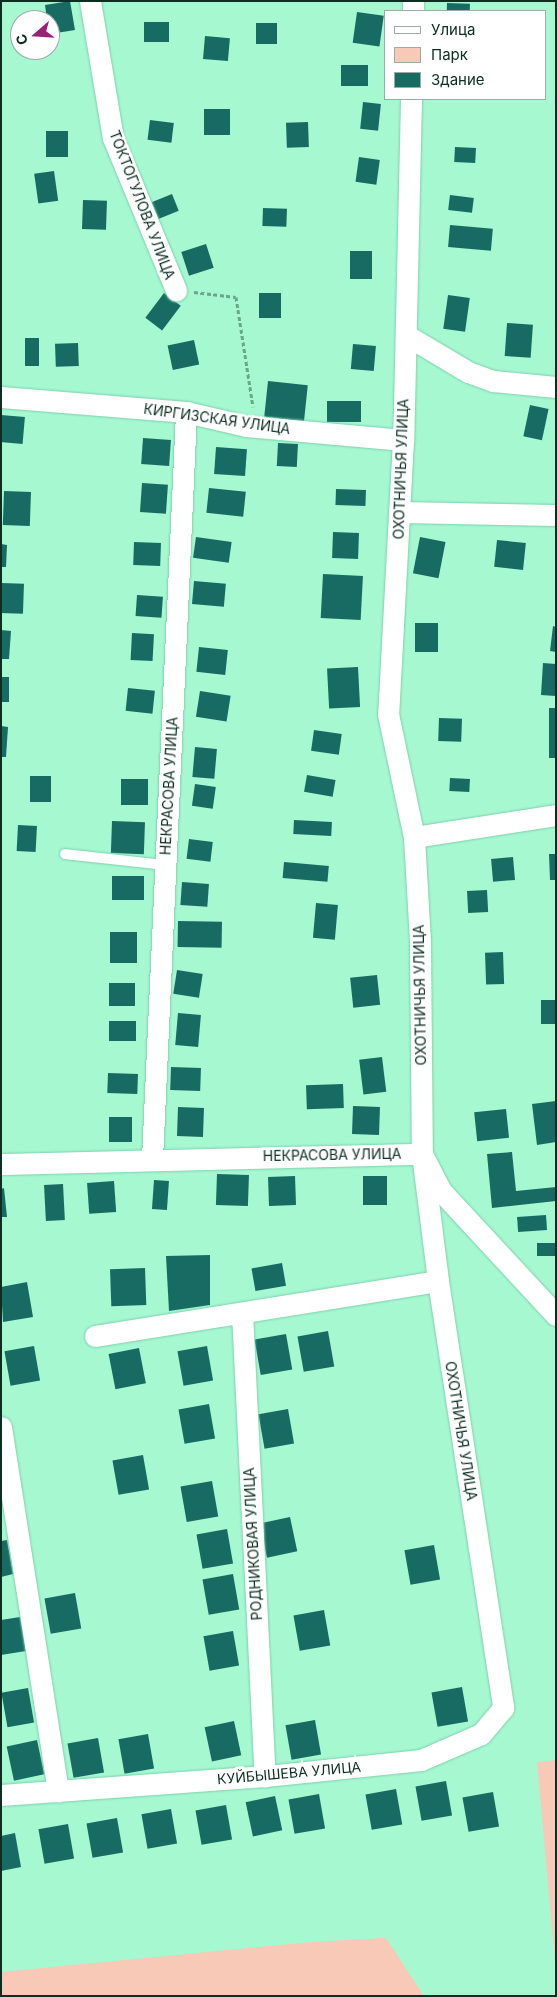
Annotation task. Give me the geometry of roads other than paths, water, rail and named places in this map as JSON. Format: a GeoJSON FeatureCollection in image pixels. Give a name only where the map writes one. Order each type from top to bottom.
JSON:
{"type":"FeatureCollection","features":[{"type":"Feature","properties":{"kind":"street","name":"ТОКТОГУЛОВА УЛИЦА"},"geometry":{"type":"LineString","coordinates":[[90,1],[113,138],[176,290]]}},
{"type":"Feature","properties":{"kind":"street","name":"ОХОТНИЧЬЯ УЛИЦА"},"geometry":{"type":"LineString","coordinates":[[411,100],[403,440],[388,714],[414,837],[420,941],[422,1154],[438,1281],[503,1708]]}},
{"type":"Feature","properties":{"kind":"street"},"geometry":{"type":"LineString","coordinates":[[406,336],[468,372],[493,381],[556,387]]}},
{"type":"Feature","properties":{"kind":"street","name":"КИРГИЗСКАЯ УЛИЦА"},"geometry":{"type":"LineString","coordinates":[[1,396],[186,412],[256,427],[403,440]]}},
{"type":"Feature","properties":{"kind":"street","name":"НЕКРАСОВА УЛИЦА"},"geometry":{"type":"LineString","coordinates":[[152,1159],[186,412]]}},
{"type":"Feature","properties":{"kind":"street"},"geometry":{"type":"LineString","coordinates":[[399,512],[555,514]]}},
{"type":"Feature","properties":{"kind":"street"},"geometry":{"type":"LineString","coordinates":[[414,837],[556,815]]}},
{"type":"Feature","properties":{"kind":"street","name":"ОХОТНИЧЬЯ УЛИЦА"},"geometry":{"type":"LineString","coordinates":[[422,1154],[441,1191],[556,1315]]}},
{"type":"Feature","properties":{"kind":"street","name":"НЕКРАСОВА УЛИЦА"},"geometry":{"type":"LineString","coordinates":[[1,1164],[422,1154]]}},
{"type":"Feature","properties":{"kind":"street"},"geometry":{"type":"LineString","coordinates":[[94,1336],[438,1281]]}},
{"type":"Feature","properties":{"kind":"street","name":"РОДНИКОВАЯ УЛИЦА"},"geometry":{"type":"LineString","coordinates":[[242,1313],[265,1776]]}},
{"type":"Feature","properties":{"kind":"street"},"geometry":{"type":"LineString","coordinates":[[1,1427],[58,1792]]}},
{"type":"Feature","properties":{"kind":"street","name":"КУЙБЫШЕВА УЛИЦА"},"geometry":{"type":"LineString","coordinates":[[1,1795],[265,1776],[421,1760],[481,1734],[503,1708]]}},
{"type":"Feature","properties":{"kind":"lane"},"geometry":{"type":"LineString","coordinates":[[65,854],[165,865]]}}]}
